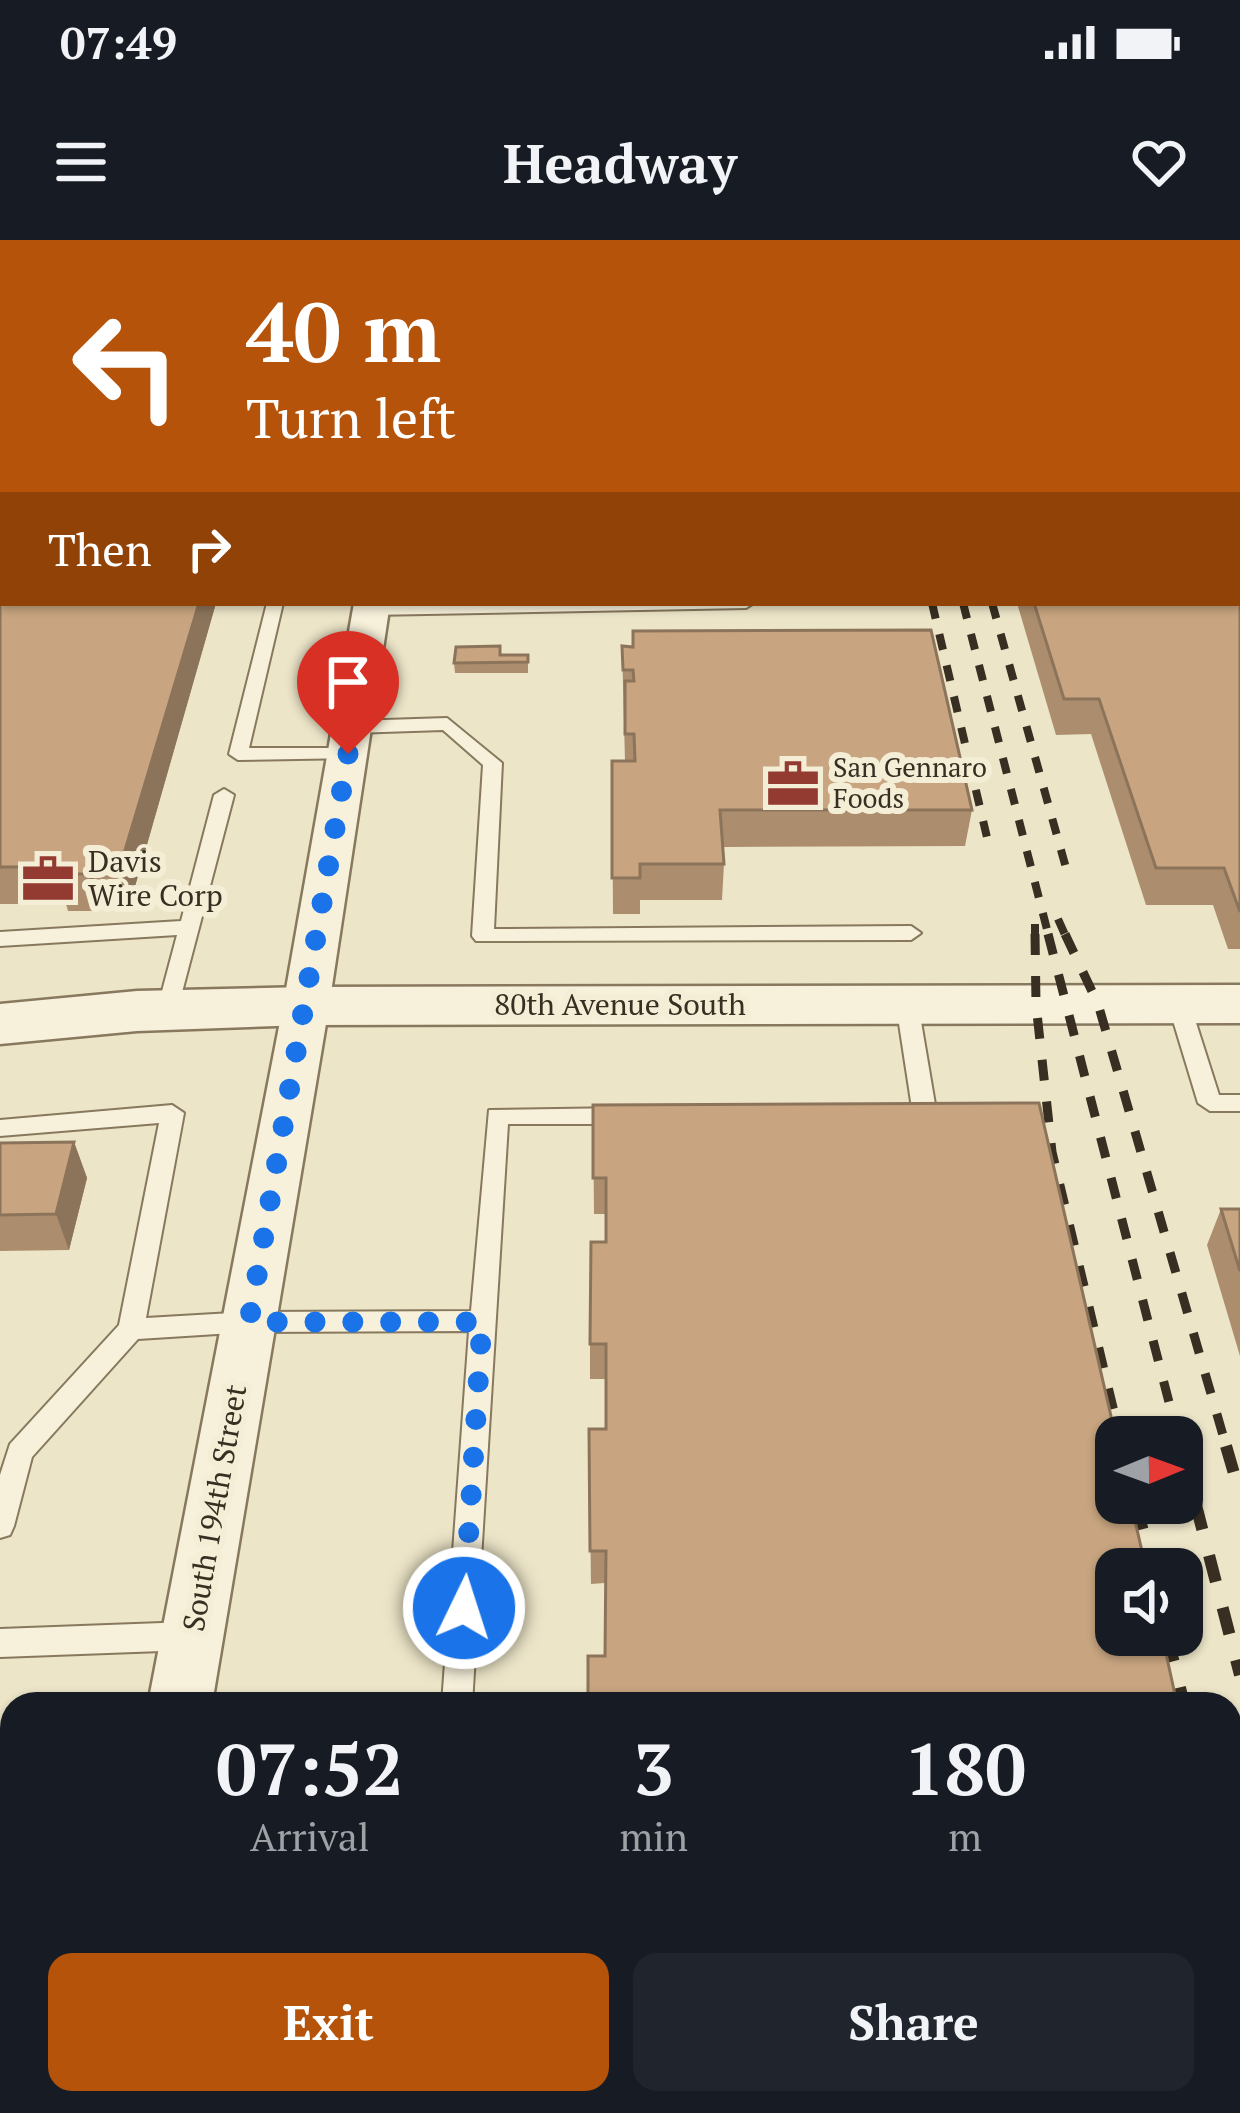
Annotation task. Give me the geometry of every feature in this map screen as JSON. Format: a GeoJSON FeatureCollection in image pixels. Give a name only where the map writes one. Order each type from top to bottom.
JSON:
{"type":"FeatureCollection","features":[{"type":"Feature","properties":{"kind":"street","name":"South 194th Street"},"geometry":{"type":"LineString","coordinates":[[182,1692],[306,1006],[372,607]]}},
{"type":"Feature","properties":{"kind":"street","name":"80th Avenue South"},"geometry":{"type":"LineString","coordinates":[[0,1024],[168,1010],[306,1006],[1240,1004]]}},
{"type":"Feature","properties":{"kind":"lane"},"geometry":{"type":"LineString","coordinates":[[274,606],[238,754],[447,724],[493,763],[483,936],[911,933]]}},
{"type":"Feature","properties":{"kind":"lane"},"geometry":{"type":"LineString","coordinates":[[372,607],[466,606]]}},
{"type":"Feature","properties":{"kind":"lane"},"geometry":{"type":"LineString","coordinates":[[168,1010],[224,795]]}},
{"type":"Feature","properties":{"kind":"lane"},"geometry":{"type":"LineString","coordinates":[[0,939],[189,927]]}},
{"type":"Feature","properties":{"kind":"lane"},"geometry":{"type":"LineString","coordinates":[[878,1116],[925,1116],[907,1004]]}},
{"type":"Feature","properties":{"kind":"lane"},"geometry":{"type":"LineString","coordinates":[[1179,1004],[1210,1103],[1240,1103]]}},
{"type":"Feature","properties":{"kind":"lane"},"geometry":{"type":"LineString","coordinates":[[0,1128],[172,1113],[131,1329],[20,1452],[0,1526]]}},
{"type":"Feature","properties":{"kind":"lane"},"geometry":{"type":"LineString","coordinates":[[459,1692],[497,1116],[640,1116]]}},
{"type":"Feature","properties":{"kind":"lane"},"geometry":{"type":"LineString","coordinates":[[131,1329],[249,1322],[482,1322]]}},
{"type":"Feature","properties":{"kind":"lane"},"geometry":{"type":"LineString","coordinates":[[0,1643],[192,1636]]}},
{"type":"Feature","properties":{"kind":"building"},"geometry":{"type":"Polygon","coordinates":[[[0,606],[198,606],[120,867],[58,874],[60,867],[0,867],[0,606]]]}},
{"type":"Feature","properties":{"kind":"building"},"geometry":{"type":"Polygon","coordinates":[[[1035,606],[1240,606],[1240,912],[1224,868],[1156,868],[1099,699],[1064,699],[1035,606]]]}},
{"type":"Feature","properties":{"kind":"building","name":"San Gennaro Foods"},"geometry":{"type":"Polygon","coordinates":[[[931,630],[972,810],[720,810],[724,864],[640,864],[640,878],[612,878],[612,761],[635,761],[634,734],[625,734],[625,681],[634,681],[633,670],[623,670],[622,646],[633,647],[633,631],[931,630]]]}},
{"type":"Feature","properties":{"kind":"building"},"geometry":{"type":"Polygon","coordinates":[[[500,646],[500,655],[528,655],[528,662],[454,663],[456,647],[500,646]]]}},
{"type":"Feature","properties":{"kind":"building"},"geometry":{"type":"Polygon","coordinates":[[[1039,1103],[1111,1416],[1095,1416],[1095,1524],[1136,1524],[1141,1548],[1095,1548],[1095,1656],[1167,1656],[1174,1692],[588,1692],[588,1656],[605,1656],[606,1551],[590,1551],[589,1429],[606,1429],[606,1344],[590,1344],[591,1242],[606,1242],[606,1178],[593,1178],[593,1105],[1039,1103]]]}},
{"type":"Feature","properties":{"kind":"building"},"geometry":{"type":"Polygon","coordinates":[[[74,1142],[56,1214],[0,1215],[0,1143],[74,1142]]]}},
{"type":"Feature","properties":{"kind":"building"},"geometry":{"type":"Polygon","coordinates":[[[1221,1209],[1240,1209],[1240,1271],[1221,1209]]]}},
{"type":"Feature","properties":{"kind":"railway"},"geometry":{"type":"LineString","coordinates":[[933,606],[989,846]]}},
{"type":"Feature","properties":{"kind":"railway"},"geometry":{"type":"LineString","coordinates":[[964,606],[1049,937]]}},
{"type":"Feature","properties":{"kind":"railway"},"geometry":{"type":"LineString","coordinates":[[993,606],[1068,875]]}},
{"type":"Feature","properties":{"kind":"railway"},"geometry":{"type":"LineString","coordinates":[[1058,919],[1066,937]]}},
{"type":"Feature","properties":{"kind":"railway"},"geometry":{"type":"LineString","coordinates":[[1035,924],[1035,934]]}},
{"type":"Feature","properties":{"kind":"railway"},"geometry":{"type":"LineString","coordinates":[[1035,934],[1036,1004],[1052,1152],[1115,1416]]}},
{"type":"Feature","properties":{"kind":"railway"},"geometry":{"type":"LineString","coordinates":[[1048,934],[1173,1416]]}},
{"type":"Feature","properties":{"kind":"railway"},"geometry":{"type":"LineString","coordinates":[[1065,934],[1098,1004],[1227,1449]]}},
{"type":"Feature","properties":{"kind":"railway"},"geometry":{"type":"LineString","coordinates":[[1226,1446],[1240,1494]]}},
{"type":"Feature","properties":{"kind":"railway"},"geometry":{"type":"LineString","coordinates":[[1141,1524],[1147,1548]]}},
{"type":"Feature","properties":{"kind":"railway"},"geometry":{"type":"LineString","coordinates":[[1201,1524],[1240,1675]]}},
{"type":"Feature","properties":{"kind":"railway"},"geometry":{"type":"LineString","coordinates":[[1172,1656],[1181,1692]]}},
{"type":"Feature","properties":{"kind":"place","name":"San Gennaro Foods"},"geometry":{"type":"Point","coordinates":[793,784]}},
{"type":"Feature","properties":{"kind":"place","name":"Davis Wire Corp"},"geometry":{"type":"Point","coordinates":[48,879]}},
{"type":"Feature","properties":{"kind":"route"},"geometry":{"type":"LineString","coordinates":[[348,754],[249,1322],[482,1322],[464,1608]]}}]}
